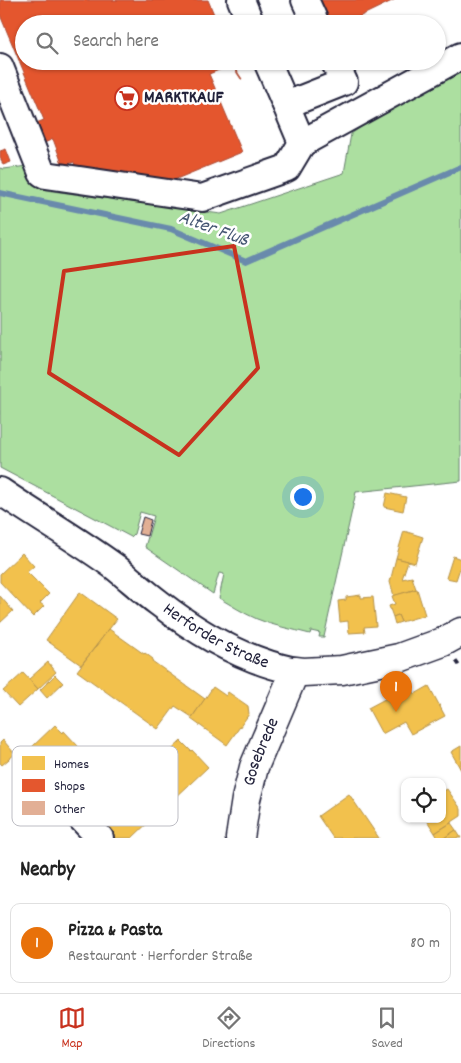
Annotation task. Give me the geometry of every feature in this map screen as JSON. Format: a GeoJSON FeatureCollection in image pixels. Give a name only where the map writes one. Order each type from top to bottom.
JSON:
{"type":"FeatureCollection","features":[{"type":"Feature","properties":{"kind":"main road","name":"Herforder Straße"},"geometry":{"type":"LineString","coordinates":[[295,671],[342,670],[400,658],[443,642],[461,632]]}},
{"type":"Feature","properties":{"kind":"main road","name":"Gosebrede"},"geometry":{"type":"LineString","coordinates":[[240,838],[246,799],[254,767],[295,671]]}},
{"type":"Feature","properties":{"kind":"street"},"geometry":{"type":"LineString","coordinates":[[241,0],[247,15]]}},
{"type":"Feature","properties":{"kind":"street"},"geometry":{"type":"LineString","coordinates":[[305,0],[312,15]]}},
{"type":"Feature","properties":{"kind":"street"},"geometry":{"type":"LineString","coordinates":[[446,64],[461,56]]}},
{"type":"Feature","properties":{"kind":"street"},"geometry":{"type":"LineString","coordinates":[[0,67],[42,172],[46,175],[202,198],[287,168],[302,143],[435,70]]}},
{"type":"Feature","properties":{"kind":"street"},"geometry":{"type":"LineString","coordinates":[[271,70],[302,143]]}},
{"type":"Feature","properties":{"kind":"street"},"geometry":{"type":"LineString","coordinates":[[286,105],[344,82],[338,70]]}},
{"type":"Feature","properties":{"kind":"street","name":"Herforder Straße"},"geometry":{"type":"LineString","coordinates":[[3,500],[89,549],[161,604],[194,627],[238,653],[274,667],[295,671]]}},
{"type":"Feature","properties":{"kind":"street"},"geometry":{"type":"LineString","coordinates":[[89,826],[100,838]]}},
{"type":"Feature","properties":{"kind":"highlighted area"},"geometry":{"type":"Polygon","coordinates":[[[234,246],[258,368],[179,455],[49,373],[64,271],[234,246]]]}},
{"type":"Feature","properties":{"kind":"green space"},"geometry":{"type":"Polygon","coordinates":[[[461,66],[461,481],[356,492],[324,637],[319,637],[320,633],[311,631],[310,634],[283,627],[247,614],[219,598],[224,574],[219,573],[213,594],[145,547],[154,516],[140,512],[134,534],[131,537],[0,468],[0,168],[35,165],[45,190],[221,214],[344,173],[351,134],[408,94],[461,66]]]}},
{"type":"Feature","properties":{"kind":"building: Homes"},"geometry":{"type":"Polygon","coordinates":[[[387,493],[406,497],[403,511],[384,507],[387,493]]]}},
{"type":"Feature","properties":{"kind":"building: Homes"},"geometry":{"type":"Polygon","coordinates":[[[404,531],[423,537],[415,563],[396,558],[404,531]]]}},
{"type":"Feature","properties":{"kind":"building: Homes"},"geometry":{"type":"Polygon","coordinates":[[[22,553],[34,566],[27,572],[49,594],[40,603],[44,606],[33,617],[0,582],[0,574],[22,553]]]}},
{"type":"Feature","properties":{"kind":"building: Homes"},"geometry":{"type":"Polygon","coordinates":[[[453,556],[461,559],[456,580],[446,578],[453,556]]]}},
{"type":"Feature","properties":{"kind":"building: Homes"},"geometry":{"type":"Polygon","coordinates":[[[396,558],[408,561],[402,579],[412,577],[416,589],[394,596],[390,582],[396,558]]]}},
{"type":"Feature","properties":{"kind":"building: Homes"},"geometry":{"type":"Polygon","coordinates":[[[417,589],[425,615],[401,622],[398,615],[393,617],[389,606],[395,604],[392,596],[417,589]]]}},
{"type":"Feature","properties":{"kind":"building: Homes"},"geometry":{"type":"Polygon","coordinates":[[[80,592],[117,619],[81,665],[46,640],[80,592]]]}},
{"type":"Feature","properties":{"kind":"building: Homes"},"geometry":{"type":"Polygon","coordinates":[[[361,595],[361,598],[373,597],[376,626],[364,627],[365,632],[349,633],[348,621],[340,622],[338,601],[346,600],[346,597],[361,595]]]}},
{"type":"Feature","properties":{"kind":"building: Homes"},"geometry":{"type":"Polygon","coordinates":[[[0,596],[13,611],[0,623],[0,596]]]}},
{"type":"Feature","properties":{"kind":"building: Homes"},"geometry":{"type":"Polygon","coordinates":[[[398,615],[401,622],[395,624],[393,617],[398,615]]]}},
{"type":"Feature","properties":{"kind":"building: Homes"},"geometry":{"type":"Polygon","coordinates":[[[109,629],[145,653],[153,659],[152,661],[205,699],[192,717],[175,706],[158,729],[77,671],[109,629]]]}},
{"type":"Feature","properties":{"kind":"building: Homes"},"geometry":{"type":"Polygon","coordinates":[[[48,662],[56,672],[38,689],[29,679],[48,662]]]}},
{"type":"Feature","properties":{"kind":"building: Homes"},"geometry":{"type":"Polygon","coordinates":[[[23,673],[38,689],[18,707],[3,691],[23,673]]]}},
{"type":"Feature","properties":{"kind":"building: Homes"},"geometry":{"type":"Polygon","coordinates":[[[55,675],[63,683],[47,698],[40,690],[55,675]]]}},
{"type":"Feature","properties":{"kind":"building: Homes"},"geometry":{"type":"Polygon","coordinates":[[[411,685],[415,694],[429,686],[445,716],[411,734],[404,722],[382,734],[368,708],[411,685]]]}},
{"type":"Feature","properties":{"kind":"building: Homes"},"geometry":{"type":"Polygon","coordinates":[[[213,687],[226,696],[228,692],[248,706],[249,714],[227,745],[191,719],[213,687]]]}},
{"type":"Feature","properties":{"kind":"building: Homes"},"geometry":{"type":"Polygon","coordinates":[[[55,725],[63,733],[64,731],[78,746],[33,746],[55,725]]]}},
{"type":"Feature","properties":{"kind":"building: Homes"},"geometry":{"type":"Polygon","coordinates":[[[3,740],[12,750],[12,757],[2,765],[0,763],[0,743],[3,740]]]}},
{"type":"Feature","properties":{"kind":"building: Homes"},"geometry":{"type":"Polygon","coordinates":[[[181,741],[208,767],[178,795],[178,746],[176,746],[181,741]]]}},
{"type":"Feature","properties":{"kind":"building: Homes"},"geometry":{"type":"Polygon","coordinates":[[[461,746],[461,770],[451,752],[461,746]]]}},
{"type":"Feature","properties":{"kind":"building: Homes"},"geometry":{"type":"Polygon","coordinates":[[[446,790],[461,809],[461,816],[435,833],[429,823],[446,823],[446,790]]]}},
{"type":"Feature","properties":{"kind":"building: Homes"},"geometry":{"type":"Polygon","coordinates":[[[349,794],[379,838],[333,838],[318,816],[349,794]]]}},
{"type":"Feature","properties":{"kind":"building: Homes"},"geometry":{"type":"Polygon","coordinates":[[[451,823],[456,830],[444,838],[438,838],[435,833],[451,823]]]}},
{"type":"Feature","properties":{"kind":"building: Homes"},"geometry":{"type":"Polygon","coordinates":[[[98,826],[145,826],[132,838],[108,838],[98,826]]]}},
{"type":"Feature","properties":{"kind":"building: Homes"},"geometry":{"type":"Polygon","coordinates":[[[456,830],[461,838],[444,838],[456,830]]]}},
{"type":"Feature","properties":{"kind":"building: Shops","name":"MARKTKAUF"},"geometry":{"type":"Polygon","coordinates":[[[0,0],[208,0],[214,15],[15,15],[15,51],[0,15],[0,0]]]}},
{"type":"Feature","properties":{"kind":"building: Shops"},"geometry":{"type":"Polygon","coordinates":[[[314,0],[394,0],[363,15],[321,15],[314,0]]]}},
{"type":"Feature","properties":{"kind":"building: Shops","name":"MARKTKAUF"},"geometry":{"type":"Polygon","coordinates":[[[23,70],[219,70],[209,74],[242,152],[169,182],[75,166],[74,162],[63,166],[53,139],[40,145],[31,125],[44,120],[23,70]]]}},
{"type":"Feature","properties":{"kind":"building: Shops"},"geometry":{"type":"Polygon","coordinates":[[[6,149],[11,162],[3,165],[0,151],[6,149]]]}},
{"type":"Feature","properties":{"kind":"building: Other"},"geometry":{"type":"Polygon","coordinates":[[[143,517],[151,520],[147,536],[138,534],[143,517]]]}},
{"type":"Feature","properties":{"kind":"waterway","name":"Alter Fluß"},"geometry":{"type":"LineString","coordinates":[[0,193],[171,229],[246,261],[461,167]]}},
{"type":"Feature","properties":{"kind":"place","name":"MARKTKAUF"},"geometry":{"type":"Point","coordinates":[127,98]}},
{"type":"Feature","properties":{"kind":"place","name":"Pizza & Pasta"},"geometry":{"type":"Point","coordinates":[396,712]}}]}
